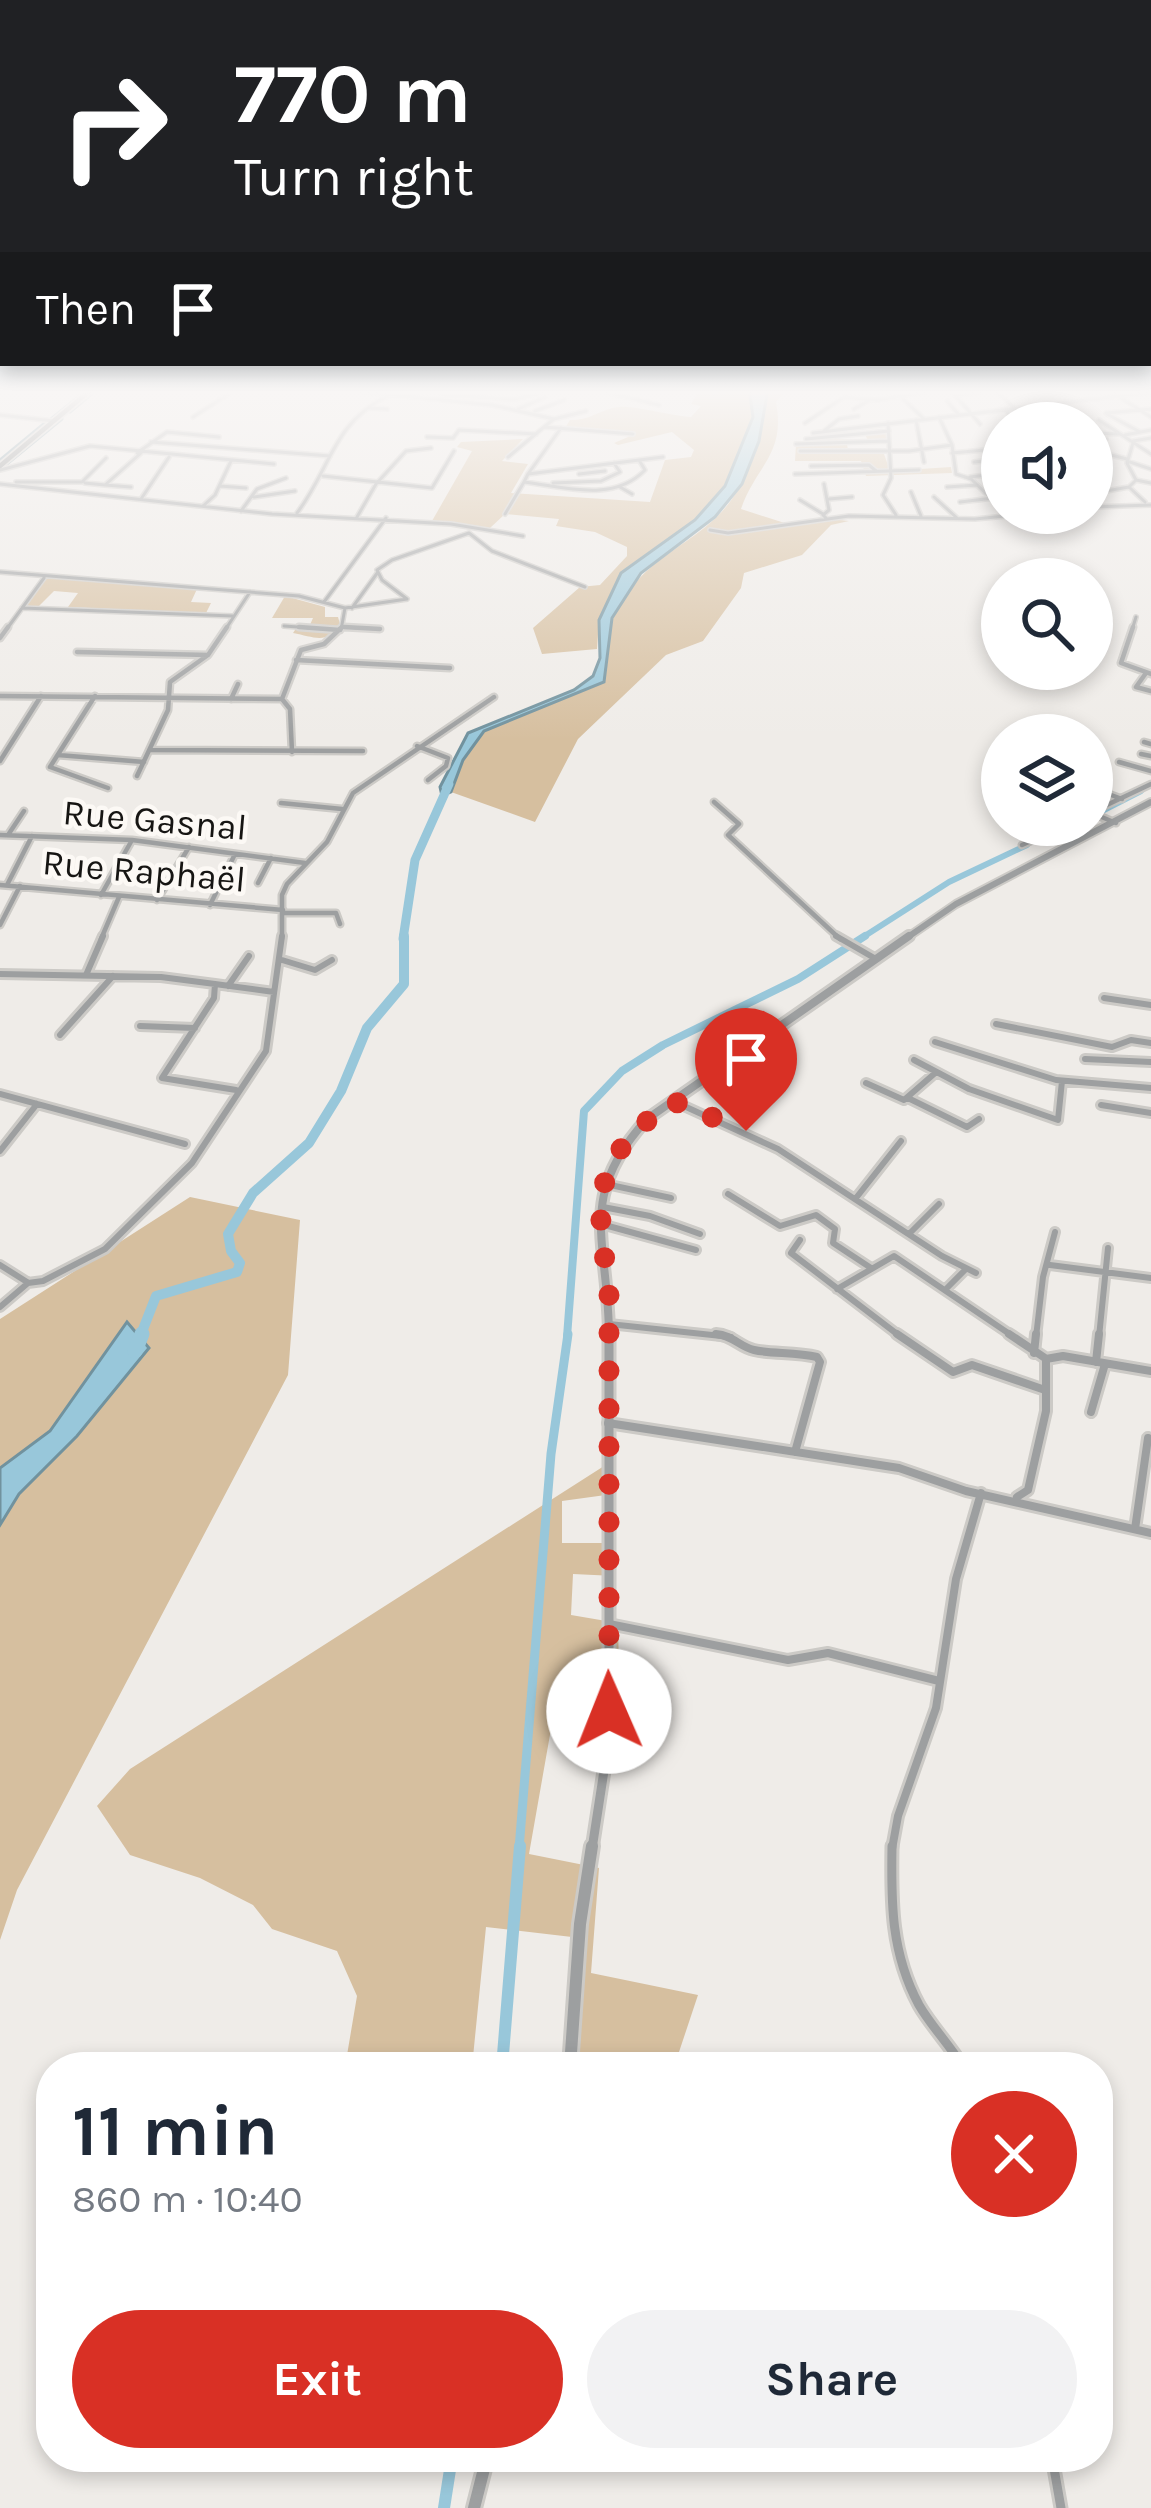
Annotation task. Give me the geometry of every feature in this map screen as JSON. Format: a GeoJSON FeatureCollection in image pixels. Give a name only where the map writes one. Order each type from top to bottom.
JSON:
{"type":"FeatureCollection","features":[{"type":"Feature","properties":{"kind":"street"},"geometry":{"type":"LineString","coordinates":[[202,506],[386,518],[523,536]]}},
{"type":"Feature","properties":{"kind":"street"},"geometry":{"type":"LineString","coordinates":[[241,511],[246,506]]}},
{"type":"Feature","properties":{"kind":"street"},"geometry":{"type":"LineString","coordinates":[[296,513],[301,506]]}},
{"type":"Feature","properties":{"kind":"street"},"geometry":{"type":"LineString","coordinates":[[357,517],[363,506]]}},
{"type":"Feature","properties":{"kind":"street"},"geometry":{"type":"LineString","coordinates":[[490,530],[510,506]]}},
{"type":"Feature","properties":{"kind":"street"},"geometry":{"type":"LineString","coordinates":[[809,506],[825,516]]}},
{"type":"Feature","properties":{"kind":"street"},"geometry":{"type":"LineString","coordinates":[[825,516],[829,506]]}},
{"type":"Feature","properties":{"kind":"street"},"geometry":{"type":"LineString","coordinates":[[890,506],[896,516]]}},
{"type":"Feature","properties":{"kind":"street"},"geometry":{"type":"LineString","coordinates":[[917,506],[921,516]]}},
{"type":"Feature","properties":{"kind":"street"},"geometry":{"type":"LineString","coordinates":[[944,506],[957,518]]}},
{"type":"Feature","properties":{"kind":"street"},"geometry":{"type":"LineString","coordinates":[[710,530],[728,533],[825,516],[981,516]]}},
{"type":"Feature","properties":{"kind":"street"},"geometry":{"type":"LineString","coordinates":[[323,603],[386,518]]}},
{"type":"Feature","properties":{"kind":"street"},"geometry":{"type":"LineString","coordinates":[[282,699],[301,650],[324,644],[342,628],[349,608],[392,560],[469,533],[492,551],[585,587]]}},
{"type":"Feature","properties":{"kind":"street"},"geometry":{"type":"LineString","coordinates":[[0,572],[250,592],[349,608],[407,599],[378,572]]}},
{"type":"Feature","properties":{"kind":"street"},"geometry":{"type":"LineString","coordinates":[[0,638],[46,576]]}},
{"type":"Feature","properties":{"kind":"street"},"geometry":{"type":"LineString","coordinates":[[136,776],[169,710],[170,682],[208,656],[250,592]]}},
{"type":"Feature","properties":{"kind":"street"},"geometry":{"type":"LineString","coordinates":[[22,608],[233,616]]}},
{"type":"Feature","properties":{"kind":"street"},"geometry":{"type":"LineString","coordinates":[[1136,617],[1121,663],[1148,673],[1136,687],[1151,691]]}},
{"type":"Feature","properties":{"kind":"street"},"geometry":{"type":"LineString","coordinates":[[284,626],[380,629]]}},
{"type":"Feature","properties":{"kind":"street"},"geometry":{"type":"LineString","coordinates":[[77,652],[208,656]]}},
{"type":"Feature","properties":{"kind":"street"},"geometry":{"type":"LineString","coordinates":[[296,660],[450,668]]}},
{"type":"Feature","properties":{"kind":"street"},"geometry":{"type":"LineString","coordinates":[[231,699],[238,684]]}},
{"type":"Feature","properties":{"kind":"street"},"geometry":{"type":"LineString","coordinates":[[0,696],[282,699]]}},
{"type":"Feature","properties":{"kind":"street"},"geometry":{"type":"LineString","coordinates":[[0,761],[41,696]]}},
{"type":"Feature","properties":{"kind":"street"},"geometry":{"type":"LineString","coordinates":[[95,696],[50,763],[57,772],[108,788]]}},
{"type":"Feature","properties":{"kind":"street"},"geometry":{"type":"LineString","coordinates":[[0,1307],[28,1283],[43,1281],[105,1249],[192,1163],[262,1060],[282,960],[287,884],[327,842],[353,794],[417,746],[494,698]]}},
{"type":"Feature","properties":{"kind":"street"},"geometry":{"type":"LineString","coordinates":[[282,699],[290,709],[292,752]]}},
{"type":"Feature","properties":{"kind":"street"},"geometry":{"type":"LineString","coordinates":[[417,746],[448,758],[446,766],[428,780]]}},
{"type":"Feature","properties":{"kind":"street"},"geometry":{"type":"LineString","coordinates":[[152,750],[362,752]]}},
{"type":"Feature","properties":{"kind":"street"},"geometry":{"type":"LineString","coordinates":[[1141,754],[1151,756]]}},
{"type":"Feature","properties":{"kind":"street"},"geometry":{"type":"LineString","coordinates":[[58,755],[145,762]]}},
{"type":"Feature","properties":{"kind":"street"},"geometry":{"type":"LineString","coordinates":[[1119,762],[1151,771]]}},
{"type":"Feature","properties":{"kind":"street"},"geometry":{"type":"LineString","coordinates":[[1113,803],[1151,784]]}},
{"type":"Feature","properties":{"kind":"street"},"geometry":{"type":"LineString","coordinates":[[1113,796],[1122,799]]}},
{"type":"Feature","properties":{"kind":"street"},"geometry":{"type":"LineString","coordinates":[[714,802],[740,824],[728,835],[792,902],[844,944],[876,959]]}},
{"type":"Feature","properties":{"kind":"street"},"geometry":{"type":"LineString","coordinates":[[571,2052],[580,1924],[609,1738],[609,1284],[598,1223],[601,1183],[618,1149],[673,1101],[876,959],[956,904],[1151,802]]}},
{"type":"Feature","properties":{"kind":"street"},"geometry":{"type":"LineString","coordinates":[[281,803],[342,809]]}},
{"type":"Feature","properties":{"kind":"street"},"geometry":{"type":"LineString","coordinates":[[4,835],[24,812]]}},
{"type":"Feature","properties":{"kind":"street","name":"Rue Gasnal"},"geometry":{"type":"LineString","coordinates":[[4,835],[132,841],[305,863]]}},
{"type":"Feature","properties":{"kind":"street"},"geometry":{"type":"LineString","coordinates":[[4,885],[32,836]]}},
{"type":"Feature","properties":{"kind":"street"},"geometry":{"type":"LineString","coordinates":[[101,895],[132,841]]}},
{"type":"Feature","properties":{"kind":"street"},"geometry":{"type":"LineString","coordinates":[[157,901],[189,847]]}},
{"type":"Feature","properties":{"kind":"street"},"geometry":{"type":"LineString","coordinates":[[210,905],[235,854]]}},
{"type":"Feature","properties":{"kind":"street"},"geometry":{"type":"LineString","coordinates":[[258,884],[271,858]]}},
{"type":"Feature","properties":{"kind":"street","name":"Rue Raphaël"},"geometry":{"type":"LineString","coordinates":[[4,885],[336,913],[340,924]]}},
{"type":"Feature","properties":{"kind":"street"},"geometry":{"type":"LineString","coordinates":[[0,925],[20,886]]}},
{"type":"Feature","properties":{"kind":"street"},"geometry":{"type":"LineString","coordinates":[[86,975],[119,897]]}},
{"type":"Feature","properties":{"kind":"street"},"geometry":{"type":"LineString","coordinates":[[228,986],[249,956]]}},
{"type":"Feature","properties":{"kind":"street"},"geometry":{"type":"LineString","coordinates":[[282,960],[315,970],[332,960]]}},
{"type":"Feature","properties":{"kind":"street"},"geometry":{"type":"LineString","coordinates":[[0,974],[112,976],[274,992]]}},
{"type":"Feature","properties":{"kind":"street"},"geometry":{"type":"LineString","coordinates":[[60,1035],[112,976]]}},
{"type":"Feature","properties":{"kind":"street"},"geometry":{"type":"LineString","coordinates":[[215,984],[214,998],[162,1078],[236,1090]]}},
{"type":"Feature","properties":{"kind":"street"},"geometry":{"type":"LineString","coordinates":[[1104,998],[1151,1005]]}},
{"type":"Feature","properties":{"kind":"street"},"geometry":{"type":"LineString","coordinates":[[996,1024],[1112,1047],[1131,1040],[1151,1042]]}},
{"type":"Feature","properties":{"kind":"street"},"geometry":{"type":"LineString","coordinates":[[140,1025],[195,1028]]}},
{"type":"Feature","properties":{"kind":"street"},"geometry":{"type":"LineString","coordinates":[[935,1042],[1062,1081],[1151,1088]]}},
{"type":"Feature","properties":{"kind":"street"},"geometry":{"type":"LineString","coordinates":[[1085,1059],[1151,1062]]}},
{"type":"Feature","properties":{"kind":"street"},"geometry":{"type":"LineString","coordinates":[[914,1060],[934,1073],[1058,1120],[1062,1081]]}},
{"type":"Feature","properties":{"kind":"street"},"geometry":{"type":"LineString","coordinates":[[866,1083],[901,1100],[934,1073]]}},
{"type":"Feature","properties":{"kind":"street"},"geometry":{"type":"LineString","coordinates":[[0,1094],[185,1144]]}},
{"type":"Feature","properties":{"kind":"street"},"geometry":{"type":"LineString","coordinates":[[908,1098],[967,1126],[979,1119]]}},
{"type":"Feature","properties":{"kind":"street"},"geometry":{"type":"LineString","coordinates":[[673,1101],[746,1131],[976,1274]]}},
{"type":"Feature","properties":{"kind":"street"},"geometry":{"type":"LineString","coordinates":[[0,1151],[38,1104]]}},
{"type":"Feature","properties":{"kind":"street"},"geometry":{"type":"LineString","coordinates":[[1101,1105],[1151,1113]]}},
{"type":"Feature","properties":{"kind":"street"},"geometry":{"type":"LineString","coordinates":[[856,1198],[901,1141]]}},
{"type":"Feature","properties":{"kind":"street"},"geometry":{"type":"LineString","coordinates":[[601,1183],[671,1198]]}},
{"type":"Feature","properties":{"kind":"street"},"geometry":{"type":"LineString","coordinates":[[728,1194],[780,1226],[815,1216],[835,1229],[833,1244],[871,1268]]}},
{"type":"Feature","properties":{"kind":"street"},"geometry":{"type":"LineString","coordinates":[[909,1234],[940,1204]]}},
{"type":"Feature","properties":{"kind":"street"},"geometry":{"type":"LineString","coordinates":[[599,1207],[650,1216],[700,1234]]}},
{"type":"Feature","properties":{"kind":"street"},"geometry":{"type":"LineString","coordinates":[[598,1223],[696,1250]]}},
{"type":"Feature","properties":{"kind":"street"},"geometry":{"type":"LineString","coordinates":[[1034,1353],[1043,1277],[1050,1265],[1055,1232]]}},
{"type":"Feature","properties":{"kind":"street"},"geometry":{"type":"LineString","coordinates":[[800,1240],[791,1253],[950,1371],[972,1366],[1046,1390]]}},
{"type":"Feature","properties":{"kind":"street"},"geometry":{"type":"LineString","coordinates":[[1091,1412],[1100,1363],[1108,1248]]}},
{"type":"Feature","properties":{"kind":"street"},"geometry":{"type":"LineString","coordinates":[[837,1288],[894,1256],[1046,1359],[1063,1356],[1151,1371]]}},
{"type":"Feature","properties":{"kind":"street"},"geometry":{"type":"LineString","coordinates":[[0,1265],[28,1283]]}},
{"type":"Feature","properties":{"kind":"street"},"geometry":{"type":"LineString","coordinates":[[1050,1265],[1151,1278]]}},
{"type":"Feature","properties":{"kind":"street"},"geometry":{"type":"LineString","coordinates":[[946,1289],[965,1270]]}},
{"type":"Feature","properties":{"kind":"street"},"geometry":{"type":"LineString","coordinates":[[609,1324],[728,1335],[754,1350],[782,1349],[817,1357],[820,1362],[795,1452]]}},
{"type":"Feature","properties":{"kind":"street"},"geometry":{"type":"LineString","coordinates":[[1006,1498],[1023,1496],[1028,1490],[1046,1412],[1046,1359]]}},
{"type":"Feature","properties":{"kind":"street"},"geometry":{"type":"LineString","coordinates":[[608,1423],[899,1468],[981,1493],[1151,1533]]}},
{"type":"Feature","properties":{"kind":"street"},"geometry":{"type":"LineString","coordinates":[[1135,1529],[1148,1438]]}},
{"type":"Feature","properties":{"kind":"street"},"geometry":{"type":"LineString","coordinates":[[952,2052],[920,2007],[890,1926],[898,1817],[936,1708],[956,1579],[981,1493]]}},
{"type":"Feature","properties":{"kind":"street"},"geometry":{"type":"LineString","coordinates":[[608,1624],[788,1660],[827,1653],[939,1681]]}},
{"type":"Feature","properties":{"kind":"street"},"geometry":{"type":"LineString","coordinates":[[475,2508],[483,2472]]}},
{"type":"Feature","properties":{"kind":"street"},"geometry":{"type":"LineString","coordinates":[[1055,2472],[1061,2508]]}},
{"type":"Feature","properties":{"kind":"shaded area"},"geometry":{"type":"Polygon","coordinates":[[[441,506],[708,506],[695,521],[621,573],[599,620],[597,649],[542,654],[533,628],[580,587],[600,585],[627,556],[627,547],[595,532],[556,526],[559,519],[505,514],[490,528],[432,521],[441,506]]]}},
{"type":"Feature","properties":{"kind":"shaded area"},"geometry":{"type":"Polygon","coordinates":[[[725,506],[742,506],[794,526],[830,519],[849,521],[831,525],[802,555],[744,573],[741,588],[703,641],[666,655],[578,739],[535,822],[451,792],[463,760],[484,731],[603,682],[612,622],[628,593],[657,563],[725,506]]]}},
{"type":"Feature","properties":{"kind":"shaded area"},"geometry":{"type":"Polygon","coordinates":[[[43,577],[197,589],[191,602],[211,603],[206,613],[68,607],[78,593],[54,591],[38,607],[23,605],[43,577]]]}},
{"type":"Feature","properties":{"kind":"shaded area"},"geometry":{"type":"Polygon","coordinates":[[[285,596],[325,607],[325,617],[338,617],[340,624],[325,637],[293,633],[297,627],[309,627],[313,618],[272,618],[285,596]]]}},
{"type":"Feature","properties":{"kind":"shaded area"},"geometry":{"type":"Polygon","coordinates":[[[190,1197],[300,1220],[288,1375],[17,1890],[0,1940],[0,1319],[190,1197]]]}},
{"type":"Feature","properties":{"kind":"shaded area"},"geometry":{"type":"Polygon","coordinates":[[[615,1459],[613,1494],[562,1501],[562,1543],[616,1543],[615,1576],[573,1574],[571,1615],[618,1623],[620,1719],[554,1712],[529,1854],[599,1868],[591,1973],[698,1995],[679,2052],[563,2052],[572,1937],[486,1927],[474,2052],[348,2052],[357,1996],[337,1951],[272,1929],[253,1905],[200,1878],[130,1855],[97,1806],[130,1769],[615,1459]]]}},
{"type":"Feature","properties":{"kind":"water"},"geometry":{"type":"Polygon","coordinates":[[[707,506],[724,506],[641,573],[612,618],[604,682],[484,731],[463,760],[451,792],[442,796],[440,787],[468,733],[574,690],[593,676],[600,658],[599,620],[621,573],[707,506]]]}},
{"type":"Feature","properties":{"kind":"water"},"geometry":{"type":"Polygon","coordinates":[[[127,1322],[149,1348],[77,1436],[19,1494],[0,1525],[0,1468],[50,1431],[127,1322]]]}},
{"type":"Feature","properties":{"kind":"waterway"},"geometry":{"type":"LineString","coordinates":[[403,939],[415,860],[449,784]]}},
{"type":"Feature","properties":{"kind":"waterway"},"geometry":{"type":"LineString","coordinates":[[1113,805],[1141,791]]}},
{"type":"Feature","properties":{"kind":"waterway"},"geometry":{"type":"LineString","coordinates":[[860,939],[949,882],[1025,846]]}},
{"type":"Feature","properties":{"kind":"waterway"},"geometry":{"type":"LineString","coordinates":[[140,1337],[156,1296],[237,1272],[240,1263],[231,1251],[228,1234],[253,1193],[309,1143],[341,1091],[367,1028],[404,984],[404,936]]}},
{"type":"Feature","properties":{"kind":"waterway"},"geometry":{"type":"LineString","coordinates":[[567,1337],[584,1111],[622,1071],[663,1045],[798,979],[865,936]]}},
{"type":"Feature","properties":{"kind":"waterway"},"geometry":{"type":"LineString","coordinates":[[135,1351],[142,1334]]}},
{"type":"Feature","properties":{"kind":"waterway"},"geometry":{"type":"LineString","coordinates":[[519,1849],[551,1454],[568,1334]]}},
{"type":"Feature","properties":{"kind":"waterway"},"geometry":{"type":"LineString","coordinates":[[503,2052],[520,1846]]}},
{"type":"Feature","properties":{"kind":"waterway"},"geometry":{"type":"LineString","coordinates":[[444,2508],[450,2472]]}},
{"type":"Feature","properties":{"kind":"route"},"geometry":{"type":"LineString","coordinates":[[609,1711],[609,1284],[598,1223],[602,1180],[618,1149],[673,1101],[746,1131]]}}]}
